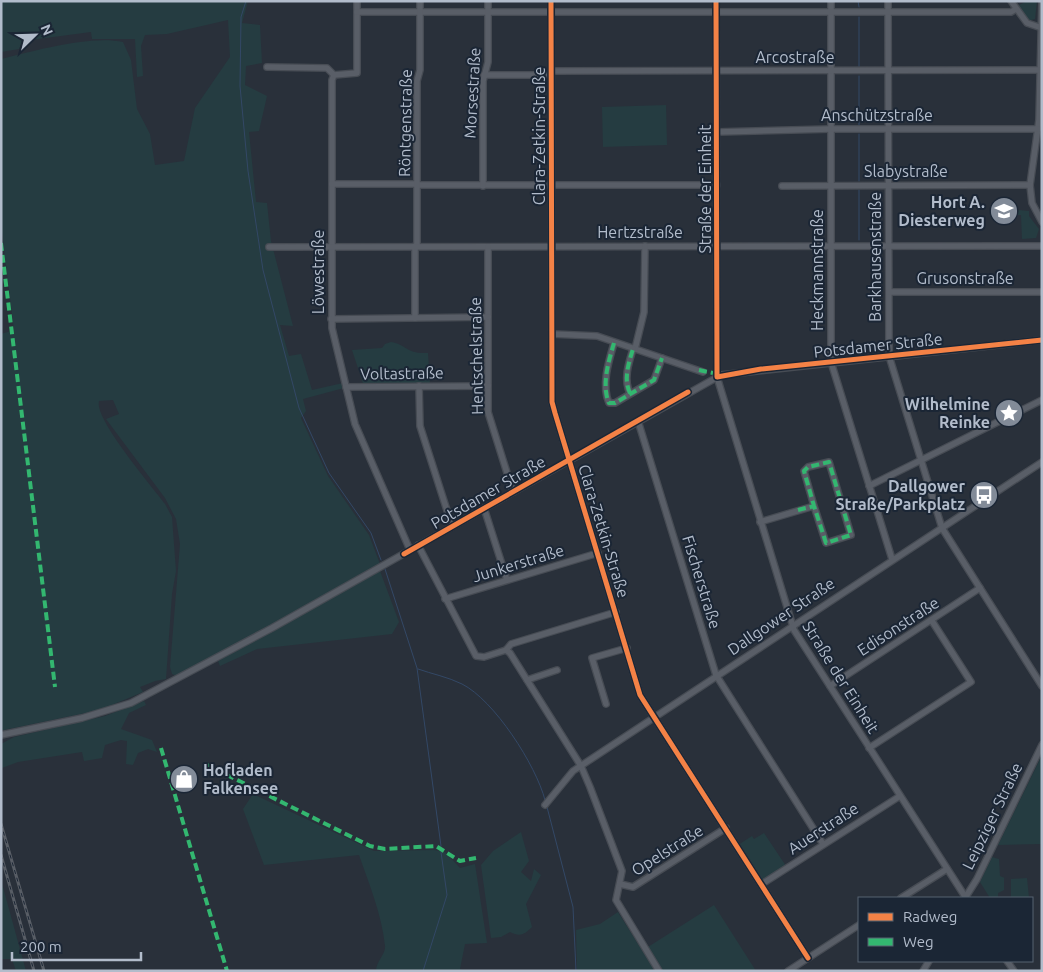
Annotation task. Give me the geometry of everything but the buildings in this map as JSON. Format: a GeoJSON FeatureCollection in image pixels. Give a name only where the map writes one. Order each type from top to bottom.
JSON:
{"type":"FeatureCollection","features":[{"type":"Feature","properties":{"kind":"street"},"geometry":{"type":"LineString","coordinates":[[267,67],[327,68],[334,75],[357,73],[357,1]]}},
{"type":"Feature","properties":{"kind":"street","name":"Röntgenstraße"},"geometry":{"type":"LineString","coordinates":[[416,318],[417,82],[420,70],[420,1]]}},
{"type":"Feature","properties":{"kind":"street","name":"Morsestraße"},"geometry":{"type":"LineString","coordinates":[[483,186],[484,75],[488,62],[488,1]]}},
{"type":"Feature","properties":{"kind":"street","name":"Clara-Zetkin-Straße"},"geometry":{"type":"LineString","coordinates":[[551,1],[552,402],[640,695],[808,958]]}},
{"type":"Feature","properties":{"kind":"street","name":"Straße der Einheit"},"geometry":{"type":"LineString","coordinates":[[716,1],[717,377],[792,625],[868,748],[964,897]]}},
{"type":"Feature","properties":{"kind":"street","name":"Heckmannstraße"},"geometry":{"type":"LineString","coordinates":[[831,1],[831,362],[892,559]]}},
{"type":"Feature","properties":{"kind":"street","name":"Barkhausenstraße"},"geometry":{"type":"LineString","coordinates":[[888,1],[889,356],[942,528],[1042,686]]}},
{"type":"Feature","properties":{"kind":"street"},"geometry":{"type":"LineString","coordinates":[[1011,1],[1028,23],[1040,27]]}},
{"type":"Feature","properties":{"kind":"street"},"geometry":{"type":"LineString","coordinates":[[1042,1],[1038,129],[1030,185],[1032,203],[1042,222]]}},
{"type":"Feature","properties":{"kind":"street"},"geometry":{"type":"LineString","coordinates":[[357,12],[888,13],[1011,12],[1016,9]]}},
{"type":"Feature","properties":{"kind":"street","name":"Arcostraße"},"geometry":{"type":"LineString","coordinates":[[484,75],[717,71],[1039,70]]}},
{"type":"Feature","properties":{"kind":"street","name":"Löwestraße"},"geometry":{"type":"LineString","coordinates":[[334,75],[332,80],[332,328],[361,439],[410,550]]}},
{"type":"Feature","properties":{"kind":"street","name":"Anschützstraße"},"geometry":{"type":"LineString","coordinates":[[717,132],[831,129],[1038,129]]}},
{"type":"Feature","properties":{"kind":"street"},"geometry":{"type":"LineString","coordinates":[[332,184],[717,186]]}},
{"type":"Feature","properties":{"kind":"street","name":"Slabystraße"},"geometry":{"type":"LineString","coordinates":[[782,186],[1030,185]]}},
{"type":"Feature","properties":{"kind":"street","name":"Hentschelstraße"},"geometry":{"type":"LineString","coordinates":[[488,246],[488,386],[490,418],[513,492]]}},
{"type":"Feature","properties":{"kind":"street"},"geometry":{"type":"LineString","coordinates":[[630,393],[627,368],[644,312],[645,246]]}},
{"type":"Feature","properties":{"kind":"street","name":"Hertzstraße"},"geometry":{"type":"LineString","coordinates":[[269,247],[1042,246]]}},
{"type":"Feature","properties":{"kind":"street","name":"Grusonstraße"},"geometry":{"type":"LineString","coordinates":[[889,292],[1042,292]]}},
{"type":"Feature","properties":{"kind":"street"},"geometry":{"type":"LineString","coordinates":[[332,318],[488,317]]}},
{"type":"Feature","properties":{"kind":"street"},"geometry":{"type":"LineString","coordinates":[[552,334],[589,335],[703,372]]}},
{"type":"Feature","properties":{"kind":"street","name":"Potsdamer Straße"},"geometry":{"type":"LineString","coordinates":[[1,736],[82,718],[131,703],[272,628],[717,377],[736,372],[1042,340]]}},
{"type":"Feature","properties":{"kind":"street"},"geometry":{"type":"LineString","coordinates":[[614,343],[607,365],[606,398],[612,404],[654,380],[662,358]]}},
{"type":"Feature","properties":{"kind":"street"},"geometry":{"type":"LineString","coordinates":[[419,386],[420,426],[452,526]]}},
{"type":"Feature","properties":{"kind":"street","name":"Voltastraße"},"geometry":{"type":"LineString","coordinates":[[346,387],[488,386]]}},
{"type":"Feature","properties":{"kind":"street"},"geometry":{"type":"LineString","coordinates":[[869,486],[1042,400]]}},
{"type":"Feature","properties":{"kind":"street","name":"Fischerstraße"},"geometry":{"type":"LineString","coordinates":[[638,421],[716,675],[823,844]]}},
{"type":"Feature","properties":{"kind":"street"},"geometry":{"type":"LineString","coordinates":[[829,462],[851,535],[826,542],[814,506],[804,471],[808,467],[829,462]]}},
{"type":"Feature","properties":{"kind":"street","name":"Dallgower Straße"},"geometry":{"type":"LineString","coordinates":[[545,805],[567,777],[581,766],[716,675],[1042,462]]}},
{"type":"Feature","properties":{"kind":"street"},"geometry":{"type":"LineString","coordinates":[[760,522],[814,506]]}},
{"type":"Feature","properties":{"kind":"street"},"geometry":{"type":"LineString","coordinates":[[484,508],[507,580]]}},
{"type":"Feature","properties":{"kind":"street"},"geometry":{"type":"LineString","coordinates":[[418,545],[476,656],[484,657],[506,650],[511,644],[616,612]]}},
{"type":"Feature","properties":{"kind":"street","name":"Junkerstraße"},"geometry":{"type":"LineString","coordinates":[[445,599],[598,553]]}},
{"type":"Feature","properties":{"kind":"street","name":"Edisonstraße"},"geometry":{"type":"LineString","coordinates":[[830,686],[980,588]]}},
{"type":"Feature","properties":{"kind":"street"},"geometry":{"type":"LineString","coordinates":[[868,748],[971,682],[932,621]]}},
{"type":"Feature","properties":{"kind":"street"},"geometry":{"type":"LineString","coordinates":[[606,704],[592,658],[626,648]]}},
{"type":"Feature","properties":{"kind":"street"},"geometry":{"type":"LineString","coordinates":[[506,650],[581,766],[622,871],[616,900],[659,971]]}},
{"type":"Feature","properties":{"kind":"street"},"geometry":{"type":"LineString","coordinates":[[527,680],[557,670]]}},
{"type":"Feature","properties":{"kind":"street","name":"Leipziger Straße"},"geometry":{"type":"LineString","coordinates":[[966,897],[977,880],[1042,745]]}},
{"type":"Feature","properties":{"kind":"street","name":"Auerstraße"},"geometry":{"type":"LineString","coordinates":[[762,884],[900,796]]}},
{"type":"Feature","properties":{"kind":"street","name":"Opelstraße"},"geometry":{"type":"LineString","coordinates":[[620,884],[633,887],[726,828]]}},
{"type":"Feature","properties":{"kind":"street"},"geometry":{"type":"LineString","coordinates":[[903,897],[948,869]]}},
{"type":"Feature","properties":{"kind":"street"},"geometry":{"type":"LineString","coordinates":[[788,971],[858,926]]}},
{"type":"Feature","properties":{"kind":"green space"},"geometry":{"type":"Polygon","coordinates":[[[1,1],[248,1],[242,23],[260,25],[262,63],[246,66],[245,85],[267,96],[259,131],[249,132],[256,202],[267,203],[271,241],[293,326],[280,325],[289,356],[301,354],[312,390],[343,383],[344,388],[303,399],[306,411],[301,418],[328,476],[369,535],[380,564],[177,676],[172,674],[170,667],[180,544],[176,519],[165,498],[106,419],[119,414],[113,400],[99,401],[100,410],[105,422],[114,437],[165,504],[172,517],[176,571],[172,594],[166,679],[140,687],[143,692],[100,710],[4,730],[1,730],[1,334],[14,330],[1,225],[1,59],[79,42],[110,40],[123,42],[131,60],[137,109],[150,134],[155,165],[184,161],[195,108],[230,57],[228,20],[167,34],[145,35],[141,46],[143,76],[137,77],[135,39],[92,39],[91,32],[23,41],[19,49],[1,52],[1,1]]]}},
{"type":"Feature","properties":{"kind":"green space"},"geometry":{"type":"Polygon","coordinates":[[[1027,1],[1037,1],[1035,19],[1028,21],[1017,6],[1027,1]]]}},
{"type":"Feature","properties":{"kind":"green space"},"geometry":{"type":"Polygon","coordinates":[[[666,105],[667,145],[603,147],[602,107],[666,105]]]}},
{"type":"Feature","properties":{"kind":"green space"},"geometry":{"type":"Polygon","coordinates":[[[1018,210],[1029,211],[1029,216],[1039,229],[1036,238],[1022,239],[1021,215],[1018,215],[1018,210]]]}},
{"type":"Feature","properties":{"kind":"green space"},"geometry":{"type":"Polygon","coordinates":[[[397,343],[411,351],[428,353],[430,385],[364,386],[352,350],[382,348],[385,344],[397,343]]]}},
{"type":"Feature","properties":{"kind":"green space"},"geometry":{"type":"Polygon","coordinates":[[[380,571],[399,622],[392,634],[257,649],[220,666],[218,661],[380,571]]]}},
{"type":"Feature","properties":{"kind":"green space"},"geometry":{"type":"Polygon","coordinates":[[[144,701],[146,705],[129,713],[121,729],[152,740],[157,752],[148,749],[138,753],[133,765],[126,764],[127,741],[121,740],[105,745],[102,758],[84,761],[82,752],[18,762],[2,768],[1,792],[1,744],[14,737],[105,716],[144,701]]]}},
{"type":"Feature","properties":{"kind":"green space"},"geometry":{"type":"Polygon","coordinates":[[[1042,755],[1042,844],[998,845],[1042,755]]]}},
{"type":"Feature","properties":{"kind":"green space"},"geometry":{"type":"Polygon","coordinates":[[[253,794],[374,851],[434,850],[445,852],[460,868],[475,864],[487,943],[465,944],[460,969],[465,971],[376,971],[385,946],[375,900],[359,855],[264,865],[243,809],[253,794]]]}},
{"type":"Feature","properties":{"kind":"green space"},"geometry":{"type":"Polygon","coordinates":[[[521,832],[529,861],[521,872],[531,881],[534,869],[541,875],[526,904],[532,927],[522,934],[510,932],[501,937],[491,938],[481,865],[493,851],[521,832]]]}},
{"type":"Feature","properties":{"kind":"green space"},"geometry":{"type":"Polygon","coordinates":[[[764,833],[786,866],[764,880],[760,879],[738,845],[752,836],[754,839],[764,833]]]}},
{"type":"Feature","properties":{"kind":"green space"},"geometry":{"type":"Polygon","coordinates":[[[992,857],[999,859],[1000,876],[1007,879],[1004,878],[1004,890],[998,893],[998,897],[989,897],[980,882],[992,857]]]}},
{"type":"Feature","properties":{"kind":"green space"},"geometry":{"type":"Polygon","coordinates":[[[1027,878],[1029,897],[1011,897],[1011,879],[1027,878]]]}},
{"type":"Feature","properties":{"kind":"green space"},"geometry":{"type":"Polygon","coordinates":[[[1,880],[26,971],[16,971],[12,959],[1,959],[1,880]]]}},
{"type":"Feature","properties":{"kind":"green space"},"geometry":{"type":"Polygon","coordinates":[[[714,905],[756,971],[663,971],[648,947],[714,905]]]}},
{"type":"Feature","properties":{"kind":"green space"},"geometry":{"type":"Polygon","coordinates":[[[618,912],[655,971],[577,971],[576,930],[600,924],[618,912]]]}},
{"type":"Feature","properties":{"kind":"waterway"},"geometry":{"type":"LineString","coordinates":[[246,1],[241,17],[240,86],[248,171],[263,270],[299,408],[329,473],[371,533],[381,560]]}},
{"type":"Feature","properties":{"kind":"waterway"},"geometry":{"type":"LineString","coordinates":[[858,1],[859,7]]}},
{"type":"Feature","properties":{"kind":"waterway"},"geometry":{"type":"LineString","coordinates":[[859,17],[859,68]]}},
{"type":"Feature","properties":{"kind":"waterway"},"geometry":{"type":"LineString","coordinates":[[859,76],[859,126]]}},
{"type":"Feature","properties":{"kind":"waterway"},"geometry":{"type":"LineString","coordinates":[[859,134],[859,181]]}},
{"type":"Feature","properties":{"kind":"waterway"},"geometry":{"type":"LineString","coordinates":[[859,190],[859,240]]}},
{"type":"Feature","properties":{"kind":"waterway"},"geometry":{"type":"LineString","coordinates":[[385,569],[417,668],[441,846]]}},
{"type":"Feature","properties":{"kind":"waterway"},"geometry":{"type":"LineString","coordinates":[[418,669],[462,684],[487,704],[523,752],[533,769],[545,800]]}},
{"type":"Feature","properties":{"kind":"waterway"},"geometry":{"type":"LineString","coordinates":[[547,807],[573,907],[576,971]]}},
{"type":"Feature","properties":{"kind":"waterway"},"geometry":{"type":"LineString","coordinates":[[423,971],[447,895],[441,852]]}},
{"type":"Feature","properties":{"kind":"railway"},"geometry":{"type":"LineString","coordinates":[[1,824],[44,971]]}},
{"type":"Feature","properties":{"kind":"railway"},"geometry":{"type":"LineString","coordinates":[[1,855],[34,971]]}},
{"type":"Feature","properties":{"kind":"marked path"},"geometry":{"type":"LineString","coordinates":[[1,243],[55,687]]}},
{"type":"Feature","properties":{"kind":"marked path"},"geometry":{"type":"LineString","coordinates":[[614,343],[606,381],[609,403],[615,403],[654,380],[662,358]]}},
{"type":"Feature","properties":{"kind":"marked path"},"geometry":{"type":"LineString","coordinates":[[630,393],[627,376],[633,349]]}},
{"type":"Feature","properties":{"kind":"marked path"},"geometry":{"type":"LineString","coordinates":[[699,370],[713,373]]}},
{"type":"Feature","properties":{"kind":"marked path"},"geometry":{"type":"LineString","coordinates":[[798,510],[814,506],[826,543],[851,535],[829,462],[808,467],[804,471],[814,506]]}},
{"type":"Feature","properties":{"kind":"marked path"},"geometry":{"type":"LineString","coordinates":[[161,748],[227,971]]}},
{"type":"Feature","properties":{"kind":"marked path"},"geometry":{"type":"LineString","coordinates":[[205,764],[370,846],[385,849],[436,846],[460,861],[476,858]]}},
{"type":"Feature","properties":{"kind":"cycle path"},"geometry":{"type":"LineString","coordinates":[[551,1],[552,402],[640,695],[808,958]]}},
{"type":"Feature","properties":{"kind":"cycle path"},"geometry":{"type":"LineString","coordinates":[[716,1],[717,377],[761,369],[1042,340]]}},
{"type":"Feature","properties":{"kind":"cycle path"},"geometry":{"type":"LineString","coordinates":[[404,554],[688,392]]}},
{"type":"Feature","properties":{"kind":"place","name":"Hort A. Diesterweg"},"geometry":{"type":"Point","coordinates":[1004,211]}},
{"type":"Feature","properties":{"kind":"place","name":"Wilhelmine Reinke"},"geometry":{"type":"Point","coordinates":[1009,413]}},
{"type":"Feature","properties":{"kind":"place","name":"Dallgower Straße/Parkplatz"},"geometry":{"type":"Point","coordinates":[984,495]}},
{"type":"Feature","properties":{"kind":"place","name":"Hofladen Falkensee"},"geometry":{"type":"Point","coordinates":[184,779]}}]}
